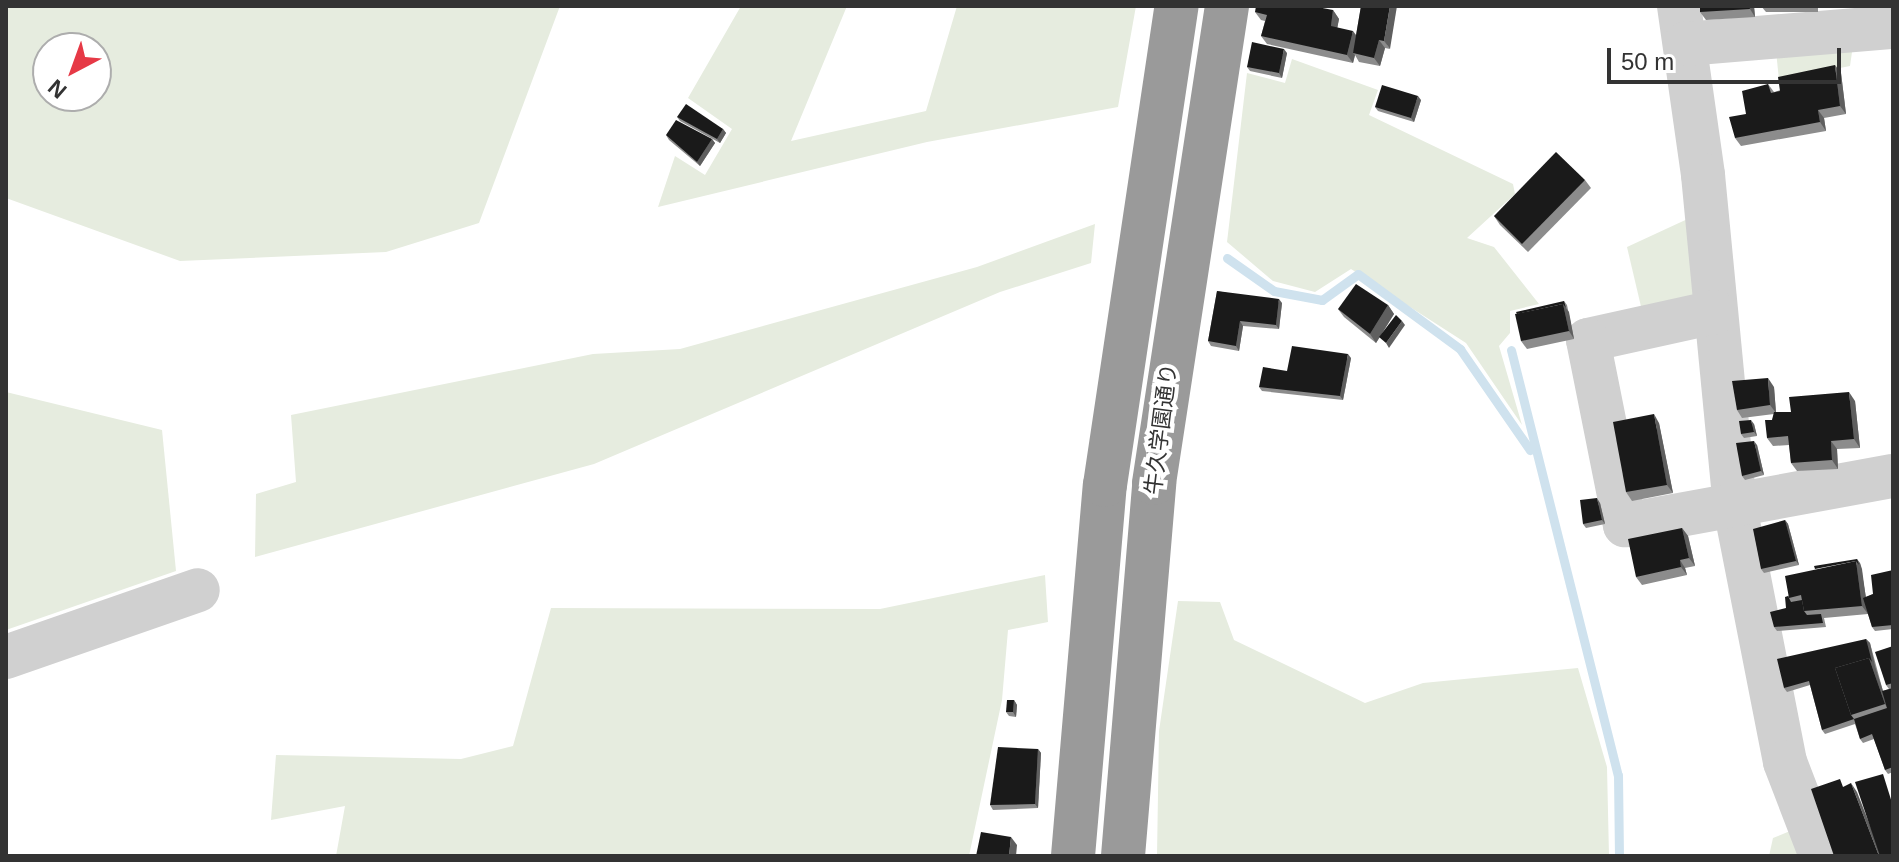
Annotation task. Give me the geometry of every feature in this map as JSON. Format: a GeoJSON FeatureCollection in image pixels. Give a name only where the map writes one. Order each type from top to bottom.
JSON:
{"type":"FeatureCollection","features":[{"type":"Feature","properties":{"kind":"highway"},"geometry":{"type":"LineString","coordinates":[[1073,856],[1105,485],[1177,6]]}},
{"type":"Feature","properties":{"kind":"highway","name":"牛久学園通り"},"geometry":{"type":"LineString","coordinates":[[1123,856],[1154,483],[1227,6]]}},
{"type":"Feature","properties":{"kind":"street"},"geometry":{"type":"LineString","coordinates":[[1821,856],[1785,762],[1735,507],[1682,25],[1890,20]]}},
{"type":"Feature","properties":{"kind":"street"},"geometry":{"type":"LineString","coordinates":[[1715,312],[1588,340],[1625,525],[1893,476]]}},
{"type":"Feature","properties":{"kind":"street"},"geometry":{"type":"LineString","coordinates":[[6,657],[198,590]]}},
{"type":"Feature","properties":{"kind":"shaded area"},"geometry":{"type":"Polygon","coordinates":[[[6,6],[560,6],[479,223],[386,252],[180,261],[6,198],[6,6]]]}},
{"type":"Feature","properties":{"kind":"shaded area"},"geometry":{"type":"Polygon","coordinates":[[[741,6],[847,6],[791,141],[926,111],[957,6],[1136,6],[1118,107],[927,142],[658,207],[675,156],[705,175],[732,129],[688,98],[741,6]]]}},
{"type":"Feature","properties":{"kind":"shaded area"},"geometry":{"type":"Polygon","coordinates":[[[1853,45],[1850,66],[1779,80],[1776,51],[1853,45]]]}},
{"type":"Feature","properties":{"kind":"shaded area"},"geometry":{"type":"Polygon","coordinates":[[[1292,59],[1378,90],[1369,115],[1513,184],[1515,194],[1467,238],[1494,247],[1539,304],[1510,311],[1510,333],[1499,346],[1522,425],[1466,343],[1351,269],[1315,292],[1273,281],[1227,242],[1247,73],[1285,83],[1292,59]]]}},
{"type":"Feature","properties":{"kind":"shaded area"},"geometry":{"type":"Polygon","coordinates":[[[1694,216],[1699,301],[1643,315],[1627,247],[1694,216]]]}},
{"type":"Feature","properties":{"kind":"shaded area"},"geometry":{"type":"Polygon","coordinates":[[[1095,224],[1091,263],[1000,292],[594,464],[255,557],[256,494],[296,482],[291,415],[593,354],[680,349],[977,267],[1095,224]]]}},
{"type":"Feature","properties":{"kind":"shaded area"},"geometry":{"type":"Polygon","coordinates":[[[6,392],[162,430],[176,571],[6,630],[6,392]]]}},
{"type":"Feature","properties":{"kind":"shaded area"},"geometry":{"type":"Polygon","coordinates":[[[1045,575],[1048,622],[1008,630],[1002,700],[969,856],[336,856],[345,806],[271,820],[276,755],[461,759],[513,746],[551,608],[880,609],[1045,575]]]}},
{"type":"Feature","properties":{"kind":"shaded area"},"geometry":{"type":"Polygon","coordinates":[[[1178,601],[1220,602],[1234,640],[1365,703],[1423,683],[1578,668],[1607,767],[1609,856],[1157,856],[1159,731],[1178,601]]]}},
{"type":"Feature","properties":{"kind":"shaded area"},"geometry":{"type":"Polygon","coordinates":[[[1795,829],[1806,856],[1769,856],[1773,838],[1795,829]]]}},
{"type":"Feature","properties":{"kind":"building"},"geometry":{"type":"Polygon","coordinates":[[[1256,6],[1312,6],[1333,10],[1331,26],[1353,31],[1347,55],[1261,36],[1267,15],[1255,12],[1256,6]]]}},
{"type":"Feature","properties":{"kind":"building"},"geometry":{"type":"Polygon","coordinates":[[[1361,6],[1390,6],[1384,41],[1379,40],[1374,58],[1353,53],[1361,6]]]}},
{"type":"Feature","properties":{"kind":"building"},"geometry":{"type":"Polygon","coordinates":[[[1700,6],[1749,6],[1750,9],[1700,12],[1700,6]]]}},
{"type":"Feature","properties":{"kind":"building"},"geometry":{"type":"Polygon","coordinates":[[[1252,42],[1284,49],[1279,73],[1247,67],[1252,42]]]}},
{"type":"Feature","properties":{"kind":"building"},"geometry":{"type":"Polygon","coordinates":[[[1835,65],[1840,106],[1818,110],[1820,122],[1735,138],[1729,117],[1746,114],[1742,91],[1768,84],[1771,93],[1780,91],[1778,77],[1835,65]]]}},
{"type":"Feature","properties":{"kind":"building"},"geometry":{"type":"Polygon","coordinates":[[[1382,85],[1418,96],[1411,118],[1375,107],[1382,85]]]}},
{"type":"Feature","properties":{"kind":"building"},"geometry":{"type":"Polygon","coordinates":[[[686,104],[723,129],[717,139],[677,117],[686,104]]]}},
{"type":"Feature","properties":{"kind":"building"},"geometry":{"type":"Polygon","coordinates":[[[676,120],[712,139],[697,162],[666,135],[676,120]]]}},
{"type":"Feature","properties":{"kind":"building"},"geometry":{"type":"Polygon","coordinates":[[[1556,152],[1585,180],[1522,244],[1494,216],[1556,152]]]}},
{"type":"Feature","properties":{"kind":"building"},"geometry":{"type":"Polygon","coordinates":[[[1356,284],[1388,305],[1370,334],[1338,309],[1356,284]]]}},
{"type":"Feature","properties":{"kind":"building"},"geometry":{"type":"Polygon","coordinates":[[[1217,291],[1279,299],[1276,325],[1240,321],[1236,346],[1208,341],[1217,291]]]}},
{"type":"Feature","properties":{"kind":"building"},"geometry":{"type":"Polygon","coordinates":[[[1564,301],[1566,308],[1563,304],[1516,312],[1564,301]]]}},
{"type":"Feature","properties":{"kind":"building"},"geometry":{"type":"Polygon","coordinates":[[[1563,304],[1569,331],[1521,341],[1515,314],[1563,304]]]}},
{"type":"Feature","properties":{"kind":"building"},"geometry":{"type":"Polygon","coordinates":[[[1396,315],[1402,321],[1386,343],[1379,337],[1396,315]]]}},
{"type":"Feature","properties":{"kind":"building"},"geometry":{"type":"Polygon","coordinates":[[[1292,346],[1348,354],[1340,396],[1259,387],[1263,367],[1287,371],[1292,346]]]}},
{"type":"Feature","properties":{"kind":"building"},"geometry":{"type":"Polygon","coordinates":[[[1768,378],[1770,405],[1737,410],[1732,381],[1768,378]]]}},
{"type":"Feature","properties":{"kind":"building"},"geometry":{"type":"Polygon","coordinates":[[[1849,392],[1854,439],[1831,441],[1832,460],[1791,463],[1788,436],[1767,438],[1765,420],[1772,420],[1774,412],[1791,412],[1789,397],[1849,392]]]}},
{"type":"Feature","properties":{"kind":"building"},"geometry":{"type":"Polygon","coordinates":[[[1654,414],[1667,485],[1626,492],[1613,422],[1654,414]]]}},
{"type":"Feature","properties":{"kind":"building"},"geometry":{"type":"Polygon","coordinates":[[[1751,420],[1754,432],[1741,434],[1739,421],[1751,420]]]}},
{"type":"Feature","properties":{"kind":"building"},"geometry":{"type":"Polygon","coordinates":[[[1754,441],[1761,471],[1742,476],[1736,443],[1754,441]]]}},
{"type":"Feature","properties":{"kind":"building"},"geometry":{"type":"Polygon","coordinates":[[[1597,498],[1602,520],[1583,524],[1580,500],[1597,498]]]}},
{"type":"Feature","properties":{"kind":"building"},"geometry":{"type":"Polygon","coordinates":[[[1785,520],[1796,561],[1761,569],[1753,529],[1785,520]]]}},
{"type":"Feature","properties":{"kind":"building"},"geometry":{"type":"Polygon","coordinates":[[[1682,528],[1689,558],[1680,560],[1681,567],[1636,577],[1628,539],[1682,528]]]}},
{"type":"Feature","properties":{"kind":"building"},"geometry":{"type":"Polygon","coordinates":[[[1857,559],[1859,565],[1856,561],[1815,569],[1814,566],[1857,559]]]}},
{"type":"Feature","properties":{"kind":"building"},"geometry":{"type":"Polygon","coordinates":[[[1856,561],[1862,606],[1804,611],[1801,595],[1789,598],[1785,576],[1856,561]]]}},
{"type":"Feature","properties":{"kind":"building"},"geometry":{"type":"Polygon","coordinates":[[[1893,570],[1893,625],[1872,627],[1863,598],[1873,594],[1871,575],[1893,570]]]}},
{"type":"Feature","properties":{"kind":"building"},"geometry":{"type":"Polygon","coordinates":[[[1788,596],[1791,602],[1802,600],[1807,615],[1821,614],[1823,623],[1774,627],[1770,612],[1786,608],[1785,597],[1788,596]]]}},
{"type":"Feature","properties":{"kind":"building"},"geometry":{"type":"Polygon","coordinates":[[[1866,639],[1872,662],[1869,658],[1835,668],[1854,719],[1822,730],[1809,681],[1784,688],[1777,659],[1866,639]]]}},
{"type":"Feature","properties":{"kind":"building"},"geometry":{"type":"Polygon","coordinates":[[[1893,646],[1893,683],[1886,685],[1875,652],[1893,646]]]}},
{"type":"Feature","properties":{"kind":"building"},"geometry":{"type":"Polygon","coordinates":[[[1869,658],[1885,704],[1851,715],[1835,668],[1869,658]]]}},
{"type":"Feature","properties":{"kind":"building"},"geometry":{"type":"Polygon","coordinates":[[[1893,688],[1893,767],[1885,770],[1872,734],[1860,739],[1854,719],[1887,708],[1882,691],[1893,688]]]}},
{"type":"Feature","properties":{"kind":"building"},"geometry":{"type":"Polygon","coordinates":[[[1007,700],[1014,700],[1013,712],[1006,712],[1007,700]]]}},
{"type":"Feature","properties":{"kind":"building"},"geometry":{"type":"Polygon","coordinates":[[[998,747],[1038,749],[1035,804],[990,805],[998,747]]]}},
{"type":"Feature","properties":{"kind":"building"},"geometry":{"type":"Polygon","coordinates":[[[1883,774],[1893,806],[1893,856],[1880,856],[1855,782],[1883,774]]]}},
{"type":"Feature","properties":{"kind":"building"},"geometry":{"type":"Polygon","coordinates":[[[1840,779],[1843,787],[1851,783],[1879,856],[1834,856],[1811,789],[1840,779]]]}},
{"type":"Feature","properties":{"kind":"building"},"geometry":{"type":"Polygon","coordinates":[[[981,832],[1011,837],[1009,856],[976,856],[981,832]]]}},
{"type":"Feature","properties":{"kind":"waterway"},"geometry":{"type":"LineString","coordinates":[[1227,258],[1274,291],[1322,300],[1358,274],[1460,349],[1530,450]]}},
{"type":"Feature","properties":{"kind":"waterway"},"geometry":{"type":"LineString","coordinates":[[1511,350],[1618,775],[1619,856]]}}]}
